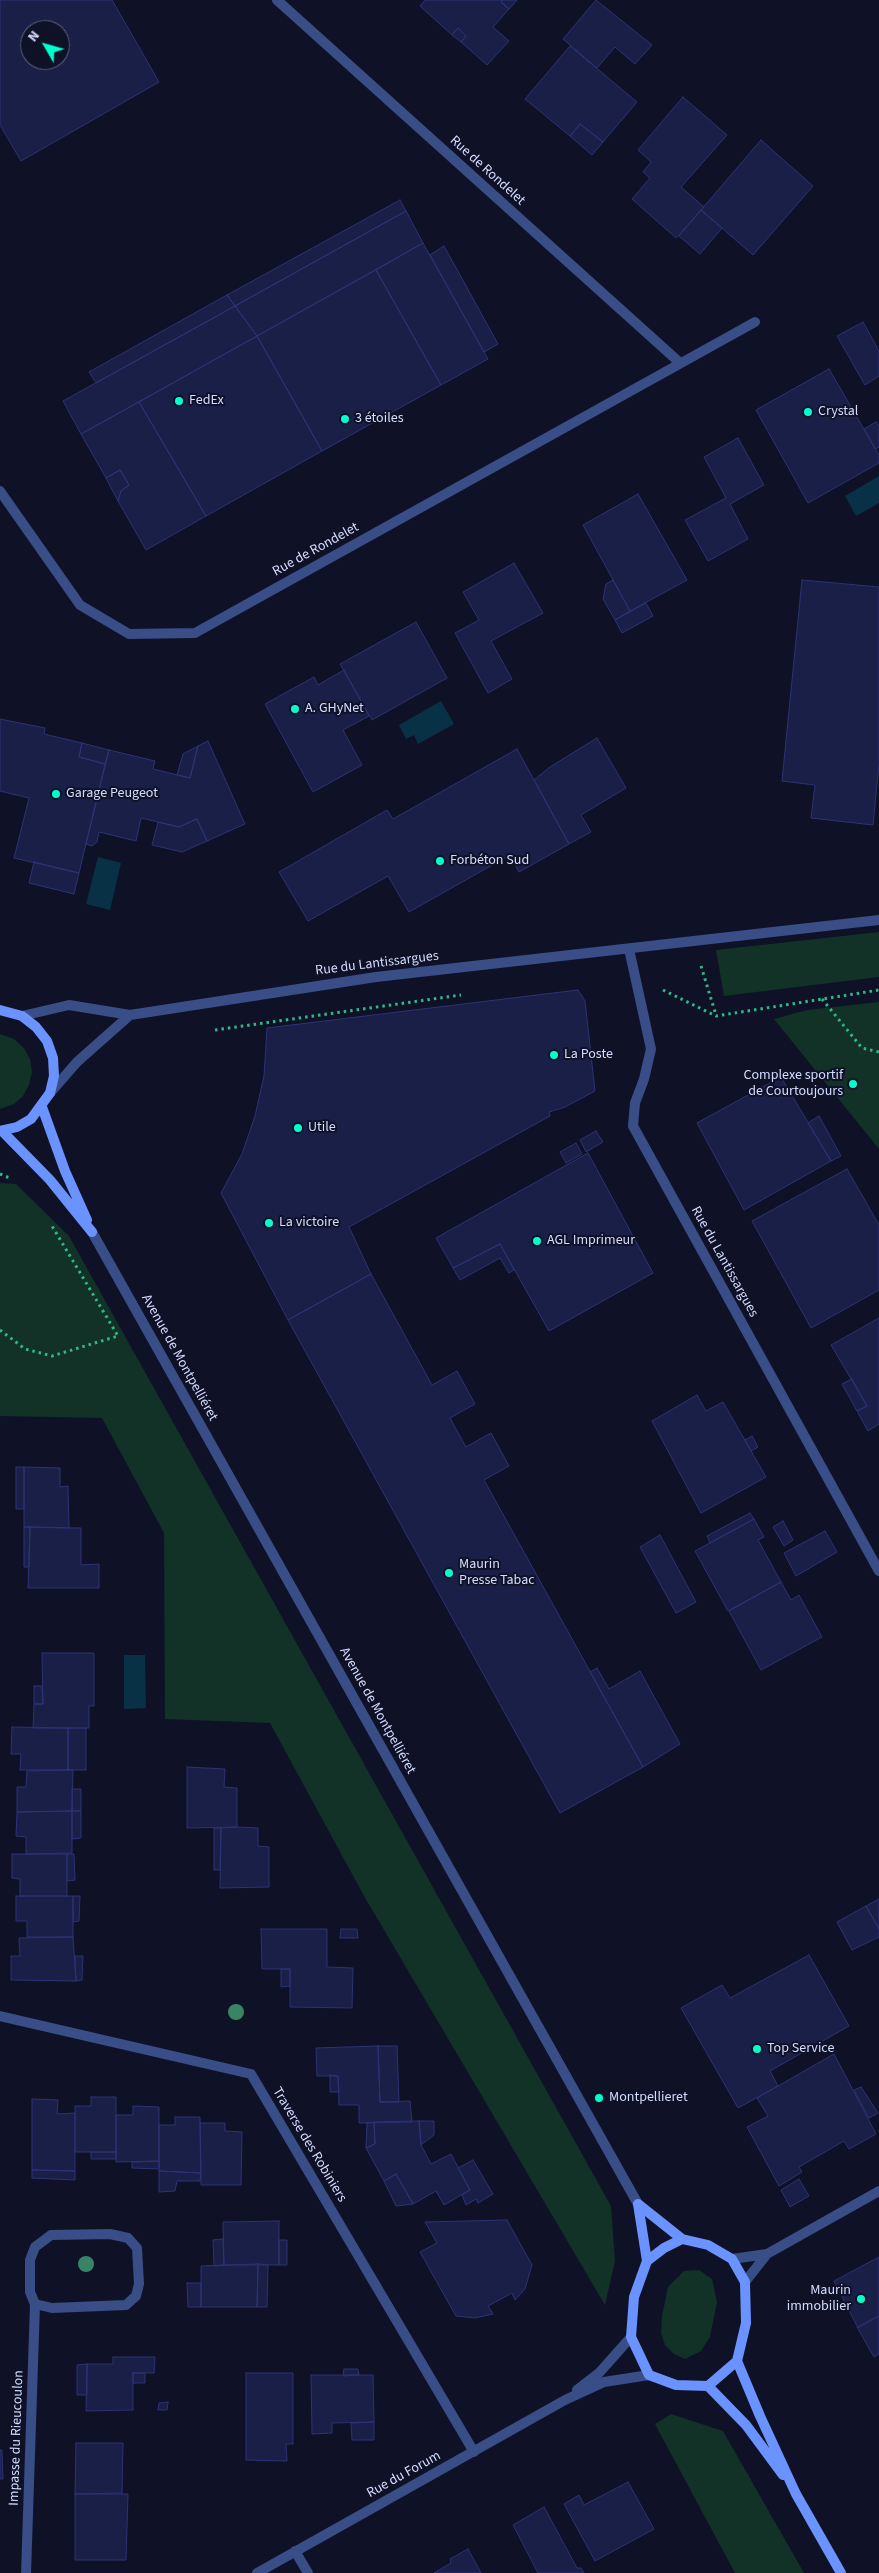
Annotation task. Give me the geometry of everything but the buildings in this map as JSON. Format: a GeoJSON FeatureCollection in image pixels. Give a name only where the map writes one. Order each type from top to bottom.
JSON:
{"type":"FeatureCollection","features":[{"type":"Feature","properties":{"kind":"street","name":"Rue de Rondelet"},"geometry":{"type":"LineString","coordinates":[[278,0],[679,362]]}},
{"type":"Feature","properties":{"kind":"street","name":"Rue de Rondelet"},"geometry":{"type":"LineString","coordinates":[[0,491],[80,605],[129,634],[195,633],[679,362],[755,322]]}},
{"type":"Feature","properties":{"kind":"street","name":"Rue du Lantissargues"},"geometry":{"type":"LineString","coordinates":[[22,1016],[69,1005],[130,1015],[376,976],[879,920]]}},
{"type":"Feature","properties":{"kind":"street","name":"Rue du Lantissargues"},"geometry":{"type":"LineString","coordinates":[[629,949],[651,1049],[644,1079],[635,1104],[633,1126],[879,1571]]}},
{"type":"Feature","properties":{"kind":"street"},"geometry":{"type":"LineString","coordinates":[[0,1010],[22,1016],[36,1027],[47,1041],[53,1058],[54,1076],[50,1093]]}},
{"type":"Feature","properties":{"kind":"street"},"geometry":{"type":"LineString","coordinates":[[1,1131],[17,1127],[31,1119],[42,1107],[50,1093],[77,1062],[130,1015]]}},
{"type":"Feature","properties":{"kind":"street","name":"Avenue de Montpelliéret"},"geometry":{"type":"LineString","coordinates":[[42,1107],[65,1171],[92,1232],[638,2204],[648,2261]]}},
{"type":"Feature","properties":{"kind":"street","name":"Avenue de Montpelliéret"},"geometry":{"type":"LineString","coordinates":[[1,1131],[50,1180],[92,1232]]}},
{"type":"Feature","properties":{"kind":"street","name":"Traverse des Robiniers"},"geometry":{"type":"LineString","coordinates":[[0,2016],[251,2074],[474,2452]]}},
{"type":"Feature","properties":{"kind":"street"},"geometry":{"type":"LineString","coordinates":[[732,2259],[767,2254],[879,2191]]}},
{"type":"Feature","properties":{"kind":"street","name":"Avenue de Montpelliéret"},"geometry":{"type":"LineString","coordinates":[[638,2204],[682,2240]]}},
{"type":"Feature","properties":{"kind":"street","name":"Impasse du Rieucoulon"},"geometry":{"type":"LineString","coordinates":[[26,2573],[35,2304],[30,2292],[30,2260],[35,2247],[51,2235],[110,2234],[128,2238],[137,2248],[139,2284],[136,2296],[126,2305],[52,2308],[35,2304]]}},
{"type":"Feature","properties":{"kind":"street"},"geometry":{"type":"LineString","coordinates":[[682,2240],[708,2245],[732,2259],[745,2282],[746,2324],[737,2361],[708,2386],[676,2385],[649,2375],[631,2337],[634,2297],[648,2261],[664,2248],[682,2240]]}},
{"type":"Feature","properties":{"kind":"street"},"geometry":{"type":"LineString","coordinates":[[745,2282],[767,2254]]}},
{"type":"Feature","properties":{"kind":"street","name":"Rue du Forum"},"geometry":{"type":"LineString","coordinates":[[565,2400],[599,2373],[631,2337]]}},
{"type":"Feature","properties":{"kind":"street"},"geometry":{"type":"LineString","coordinates":[[737,2361],[796,2494],[841,2573]]}},
{"type":"Feature","properties":{"kind":"street","name":"Rue du Forum"},"geometry":{"type":"LineString","coordinates":[[257,2573],[565,2400],[604,2382],[649,2375]]}},
{"type":"Feature","properties":{"kind":"street"},"geometry":{"type":"LineString","coordinates":[[708,2386],[746,2425],[796,2494]]}},
{"type":"Feature","properties":{"kind":"street"},"geometry":{"type":"LineString","coordinates":[[295,2551],[308,2573]]}},
{"type":"Feature","properties":{"kind":"path"},"geometry":{"type":"LineString","coordinates":[[634,976],[716,1016],[879,990]]}},
{"type":"Feature","properties":{"kind":"path"},"geometry":{"type":"LineString","coordinates":[[208,1031],[465,995]]}},
{"type":"Feature","properties":{"kind":"path"},"geometry":{"type":"LineString","coordinates":[[822,999],[862,1048],[879,1052]]}},
{"type":"Feature","properties":{"kind":"path"},"geometry":{"type":"LineString","coordinates":[[0,1174],[15,1180]]}},
{"type":"Feature","properties":{"kind":"path"},"geometry":{"type":"LineString","coordinates":[[0,1330],[24,1350],[52,1356],[118,1336],[47,1218]]}},
{"type":"Feature","properties":{"kind":"green space"},"geometry":{"type":"Polygon","coordinates":[[[879,932],[879,977],[724,996],[716,950],[879,932]]]}},
{"type":"Feature","properties":{"kind":"green space","name":"Complexe sportif de Courtoujours"},"geometry":{"type":"Polygon","coordinates":[[[879,1002],[879,1149],[774,1019],[807,1010],[879,1002]]]}},
{"type":"Feature","properties":{"kind":"green space"},"geometry":{"type":"Polygon","coordinates":[[[0,1034],[14,1039],[24,1048],[30,1059],[32,1072],[29,1085],[23,1096],[14,1104],[0,1109],[0,1034]]]}},
{"type":"Feature","properties":{"kind":"green space"},"geometry":{"type":"Polygon","coordinates":[[[0,1183],[16,1184],[69,1236],[611,2206],[615,2261],[605,2305],[364,1896],[270,1723],[165,1719],[164,1533],[102,1418],[0,1416],[0,1183]]]}},
{"type":"Feature","properties":{"kind":"green space"},"geometry":{"type":"Polygon","coordinates":[[[699,2270],[712,2279],[717,2302],[710,2337],[701,2351],[685,2359],[674,2354],[665,2345],[661,2333],[662,2316],[668,2287],[684,2271],[699,2270]]]}},
{"type":"Feature","properties":{"kind":"green space"},"geometry":{"type":"Polygon","coordinates":[[[671,2414],[723,2431],[804,2573],[735,2573],[655,2424],[671,2414]]]}},
{"type":"Feature","properties":{"kind":"water"},"geometry":{"type":"Polygon","coordinates":[[[879,476],[879,503],[856,516],[845,496],[879,476]]]}},
{"type":"Feature","properties":{"kind":"water"},"geometry":{"type":"Polygon","coordinates":[[[441,701],[454,724],[418,744],[414,735],[406,739],[399,725],[441,701]]]}},
{"type":"Feature","properties":{"kind":"water"},"geometry":{"type":"Polygon","coordinates":[[[98,857],[121,863],[110,910],[86,904],[98,857]]]}},
{"type":"Feature","properties":{"kind":"water"},"geometry":{"type":"Polygon","coordinates":[[[124,1655],[145,1655],[146,1708],[124,1709],[124,1655]]]}},
{"type":"Feature","properties":{"kind":"place","name":"FedEx"},"geometry":{"type":"Point","coordinates":[179,401]}},
{"type":"Feature","properties":{"kind":"place","name":"Crystal"},"geometry":{"type":"Point","coordinates":[808,412]}},
{"type":"Feature","properties":{"kind":"place","name":"3 étoiles"},"geometry":{"type":"Point","coordinates":[345,419]}},
{"type":"Feature","properties":{"kind":"place","name":"A. GHyNet"},"geometry":{"type":"Point","coordinates":[295,709]}},
{"type":"Feature","properties":{"kind":"place","name":"Garage Peugeot"},"geometry":{"type":"Point","coordinates":[56,794]}},
{"type":"Feature","properties":{"kind":"place","name":"Forbéton Sud"},"geometry":{"type":"Point","coordinates":[440,861]}},
{"type":"Feature","properties":{"kind":"place","name":"La Poste"},"geometry":{"type":"Point","coordinates":[554,1055]}},
{"type":"Feature","properties":{"kind":"place","name":"Complexe sportif de Courtoujours"},"geometry":{"type":"Point","coordinates":[853,1084]}},
{"type":"Feature","properties":{"kind":"place","name":"Utile"},"geometry":{"type":"Point","coordinates":[298,1128]}},
{"type":"Feature","properties":{"kind":"place","name":"La victoire"},"geometry":{"type":"Point","coordinates":[269,1223]}},
{"type":"Feature","properties":{"kind":"place","name":"AGL Imprimeur"},"geometry":{"type":"Point","coordinates":[537,1241]}},
{"type":"Feature","properties":{"kind":"place","name":"Maurin Presse Tabac"},"geometry":{"type":"Point","coordinates":[449,1573]}},
{"type":"Feature","properties":{"kind":"place","name":"Top Service"},"geometry":{"type":"Point","coordinates":[757,2049]}},
{"type":"Feature","properties":{"kind":"place","name":"Montpellieret"},"geometry":{"type":"Point","coordinates":[599,2098]}},
{"type":"Feature","properties":{"kind":"place","name":"Maurin immobilier"},"geometry":{"type":"Point","coordinates":[861,2299]}}]}
